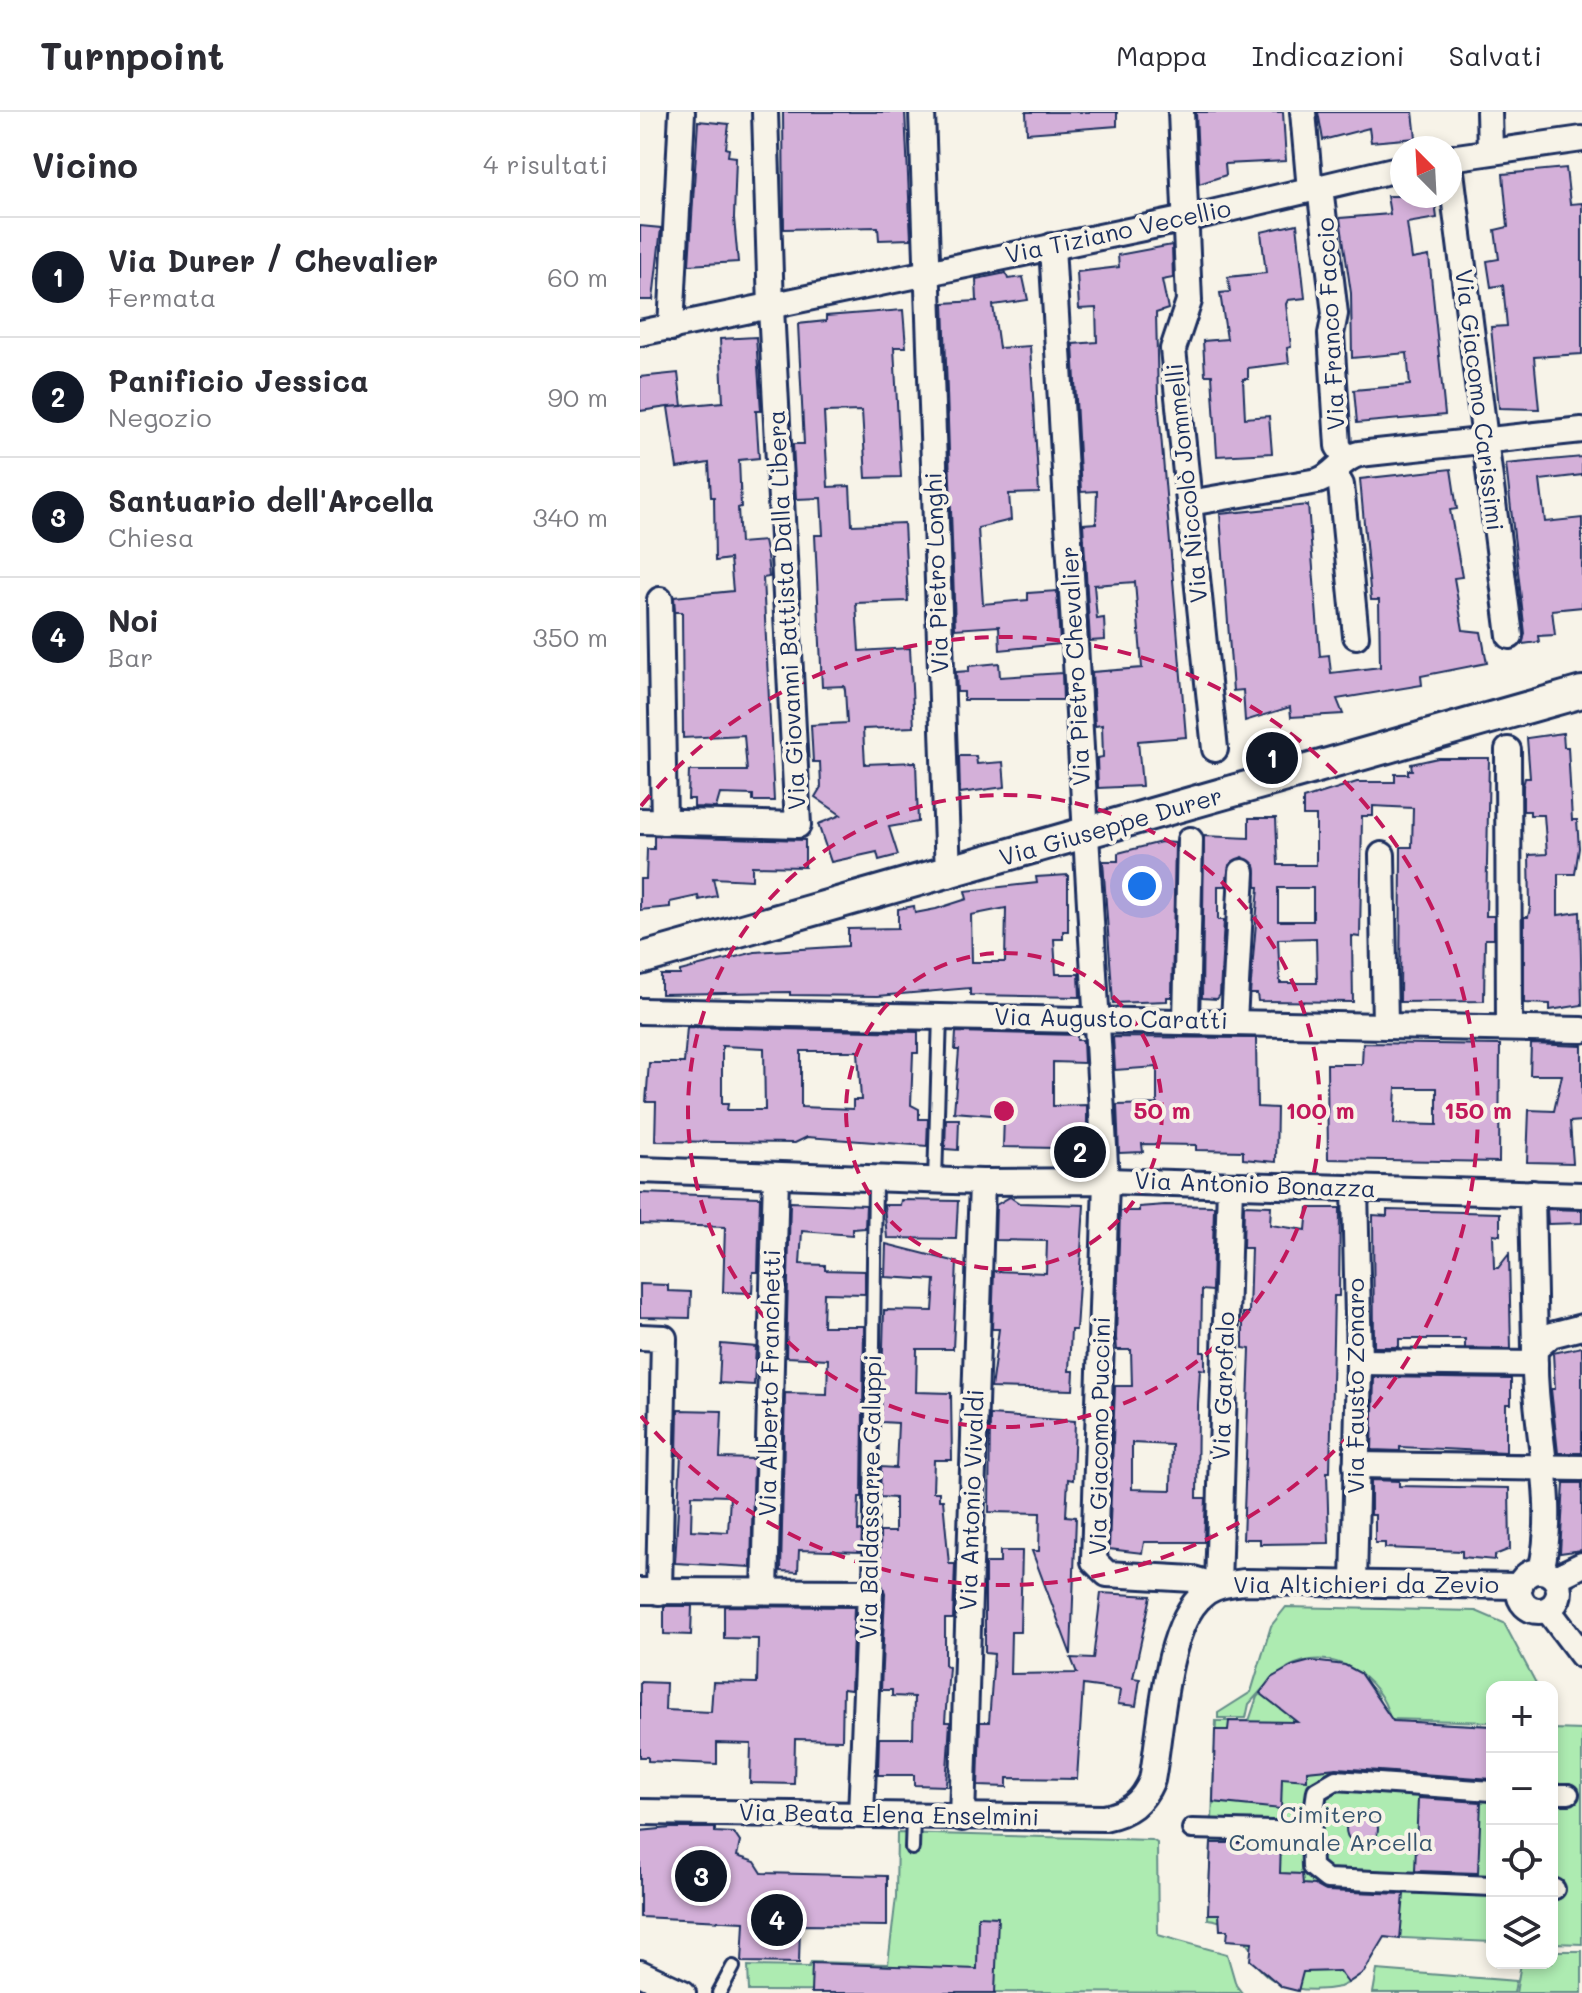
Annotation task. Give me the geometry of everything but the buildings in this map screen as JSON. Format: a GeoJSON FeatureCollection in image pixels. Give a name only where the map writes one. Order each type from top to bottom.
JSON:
{"type":"FeatureCollection","features":[{"type":"Feature","properties":{"kind":"street"},"geometry":{"type":"LineString","coordinates":[[671,328],[682,112]]}},
{"type":"Feature","properties":{"kind":"street"},"geometry":{"type":"LineString","coordinates":[[765,112],[771,308]]}},
{"type":"Feature","properties":{"kind":"street"},"geometry":{"type":"LineString","coordinates":[[922,112],[926,272]]}},
{"type":"Feature","properties":{"kind":"street","name":"Via Niccolò Jommelli"},"geometry":{"type":"LineString","coordinates":[[1181,112],[1189,301],[1173,349],[1215,749]]}},
{"type":"Feature","properties":{"kind":"street"},"geometry":{"type":"LineString","coordinates":[[1303,112],[1315,189]]}},
{"type":"Feature","properties":{"kind":"street"},"geometry":{"type":"LineString","coordinates":[[1489,112],[1490,150]]}},
{"type":"Feature","properties":{"kind":"street"},"geometry":{"type":"LineString","coordinates":[[1462,156],[1582,139]]}},
{"type":"Feature","properties":{"kind":"street","name":"Via Tiziano Vecellio"},"geometry":{"type":"LineString","coordinates":[[640,333],[1186,219],[1390,171]]}},
{"type":"Feature","properties":{"kind":"street","name":"Via Franco Faccio"},"geometry":{"type":"LineString","coordinates":[[1315,189],[1335,314],[1331,334],[1338,446],[1356,636]]}},
{"type":"Feature","properties":{"kind":"street","name":"Via Giacomo Carissimi"},"geometry":{"type":"LineString","coordinates":[[1455,208],[1510,636]]}},
{"type":"Feature","properties":{"kind":"street","name":"Via Pietro Chevalier"},"geometry":{"type":"LineString","coordinates":[[1052,246],[1106,1181]]}},
{"type":"Feature","properties":{"kind":"street","name":"Via Pietro Longhi"},"geometry":{"type":"LineString","coordinates":[[926,272],[948,875]]}},
{"type":"Feature","properties":{"kind":"street","name":"Via Giovanni Battista Dalla Libera"},"geometry":{"type":"LineString","coordinates":[[660,600],[652,821],[798,825],[771,308]]}},
{"type":"Feature","properties":{"kind":"street"},"geometry":{"type":"LineString","coordinates":[[1189,503],[1318,481],[1340,466],[1483,440],[1582,430]]}},
{"type":"Feature","properties":{"kind":"street","name":"Via Giuseppe Durer"},"geometry":{"type":"LineString","coordinates":[[640,959],[948,875],[1582,692]]}},
{"type":"Feature","properties":{"kind":"street"},"geometry":{"type":"LineString","coordinates":[[1508,750],[1509,1028]]}},
{"type":"Feature","properties":{"kind":"street"},"geometry":{"type":"LineString","coordinates":[[1186,1021],[1190,840]]}},
{"type":"Feature","properties":{"kind":"street"},"geometry":{"type":"LineString","coordinates":[[1382,855],[1385,1025]]}},
{"type":"Feature","properties":{"kind":"street"},"geometry":{"type":"LineString","coordinates":[[1234,1021],[1242,872]]}},
{"type":"Feature","properties":{"kind":"street","name":"Via Augusto Caratti"},"geometry":{"type":"LineString","coordinates":[[640,1011],[1582,1030]]}},
{"type":"Feature","properties":{"kind":"street","name":"Via Antonio Bonazza"},"geometry":{"type":"LineString","coordinates":[[640,1170],[982,1182],[1106,1181],[1582,1195]]}},
{"type":"Feature","properties":{"kind":"street","name":"Via Alberto Franchetti"},"geometry":{"type":"LineString","coordinates":[[765,1591],[776,1175]]}},
{"type":"Feature","properties":{"kind":"street","name":"Via Giacomo Puccini"},"geometry":{"type":"LineString","coordinates":[[1106,1181],[1094,1561],[1107,1574],[1193,1579],[1218,1586]]}},
{"type":"Feature","properties":{"kind":"street","name":"Via Antonio Vivaldi"},"geometry":{"type":"LineString","coordinates":[[962,1818],[982,1182]]}},
{"type":"Feature","properties":{"kind":"street","name":"Via Garofalo"},"geometry":{"type":"LineString","coordinates":[[1218,1586],[1230,1185]]}},
{"type":"Feature","properties":{"kind":"street","name":"Via Fausto Zonaro"},"geometry":{"type":"LineString","coordinates":[[1354,1584],[1359,1362],[1355,1189]]}},
{"type":"Feature","properties":{"kind":"street"},"geometry":{"type":"LineString","coordinates":[[1532,1193],[1535,1356],[1546,1469],[1548,1575],[1559,1594],[1548,1610],[1539,1612],[1525,1606],[1519,1593],[1528,1574],[1548,1575],[1582,1565]]}},
{"type":"Feature","properties":{"kind":"street"},"geometry":{"type":"LineString","coordinates":[[1535,1356],[1551,1335],[1582,1327]]}},
{"type":"Feature","properties":{"kind":"street"},"geometry":{"type":"LineString","coordinates":[[640,1337],[664,1338],[650,1592],[870,1592]]}},
{"type":"Feature","properties":{"kind":"street"},"geometry":{"type":"LineString","coordinates":[[1359,1362],[1535,1356]]}},
{"type":"Feature","properties":{"kind":"street"},"geometry":{"type":"LineString","coordinates":[[1356,1465],[1582,1468]]}},
{"type":"Feature","properties":{"kind":"street","name":"Via Altichieri da Zevio"},"geometry":{"type":"LineString","coordinates":[[1135,1807],[1146,1796],[1152,1780],[1179,1630],[1202,1595],[1218,1586],[1244,1582],[1520,1586]]}},
{"type":"Feature","properties":{"kind":"street","name":"Via Baldassarre Galuppi"},"geometry":{"type":"LineString","coordinates":[[861,1815],[870,1592]]}},
{"type":"Feature","properties":{"kind":"street"},"geometry":{"type":"LineString","coordinates":[[1548,1610],[1582,1655]]}},
{"type":"Feature","properties":{"kind":"street"},"geometry":{"type":"LineString","coordinates":[[1486,1791],[1336,1780],[1317,1791],[1311,1832],[1312,1867],[1327,1879],[1486,1886]]}},
{"type":"Feature","properties":{"kind":"street","name":"Via Beata Elena Enselmini"},"geometry":{"type":"LineString","coordinates":[[640,1812],[1104,1818],[1135,1807]]}},
{"type":"Feature","properties":{"kind":"street"},"geometry":{"type":"LineString","coordinates":[[1192,1829],[1311,1832]]}},
{"type":"Feature","properties":{"kind":"street"},"geometry":{"type":"LineString","coordinates":[[640,1973],[683,1993]]}},
{"type":"Feature","properties":{"kind":"lane"},"geometry":{"type":"LineString","coordinates":[[935,1180],[940,1016]]}},
{"type":"Feature","properties":{"kind":"lane","name":"Via Baldassarre Galuppi"},"geometry":{"type":"LineString","coordinates":[[870,1592],[875,1179]]}},
{"type":"Feature","properties":{"kind":"lane"},"geometry":{"type":"LineString","coordinates":[[912,1848],[913,1817]]}},
{"type":"Feature","properties":{"kind":"lane"},"geometry":{"type":"LineString","coordinates":[[719,1993],[733,1967]]}},
{"type":"Feature","properties":{"kind":"green space","name":"Cimitero Comunale Arcella"},"geometry":{"type":"Polygon","coordinates":[[[1286,1607],[1476,1611],[1504,1623],[1535,1681],[1486,1681],[1486,1722],[1390,1719],[1376,1690],[1352,1669],[1337,1662],[1321,1660],[1305,1661],[1289,1667],[1355,1672],[1376,1693],[1388,1721],[1486,1726],[1486,1942],[1381,1937],[1371,1960],[1355,1978],[1340,1987],[1306,1990],[1273,1980],[1257,1965],[1251,1948],[1238,1934],[1228,1925],[1208,1919],[1216,1721],[1249,1721],[1257,1697],[1274,1676],[1249,1704],[1246,1718],[1218,1718],[1218,1713],[1251,1692],[1271,1626],[1286,1607]]]}},
{"type":"Feature","properties":{"kind":"green space"},"geometry":{"type":"Polygon","coordinates":[[[1558,1729],[1582,1730],[1582,1944],[1558,1943],[1558,1729]]]}},
{"type":"Feature","properties":{"kind":"green space"},"geometry":{"type":"Polygon","coordinates":[[[897,1833],[1152,1840],[1157,1843],[1158,1935],[1227,1954],[1236,1985],[1242,1993],[749,1991],[748,1966],[809,1967],[811,1962],[888,1964],[896,1897],[897,1833]]]}},
{"type":"Feature","properties":{"kind":"green space"},"geometry":{"type":"Polygon","coordinates":[[[1558,1951],[1582,1951],[1582,1993],[1516,1993],[1520,1969],[1558,1969],[1558,1951]]]}},
{"type":"Feature","properties":{"kind":"green space"},"geometry":{"type":"Polygon","coordinates":[[[1377,1970],[1516,1981],[1514,1993],[1373,1993],[1377,1970]]]}},
{"type":"Feature","properties":{"kind":"place","name":"Via Durer / Chevalier"},"geometry":{"type":"Point","coordinates":[1272,758]}},
{"type":"Feature","properties":{"kind":"place","name":"Panificio Jessica"},"geometry":{"type":"Point","coordinates":[1080,1152]}},
{"type":"Feature","properties":{"kind":"place","name":"Santuario dell'Arcella"},"geometry":{"type":"Point","coordinates":[701,1876]}},
{"type":"Feature","properties":{"kind":"place","name":"Noi"},"geometry":{"type":"Point","coordinates":[777,1920]}}]}
